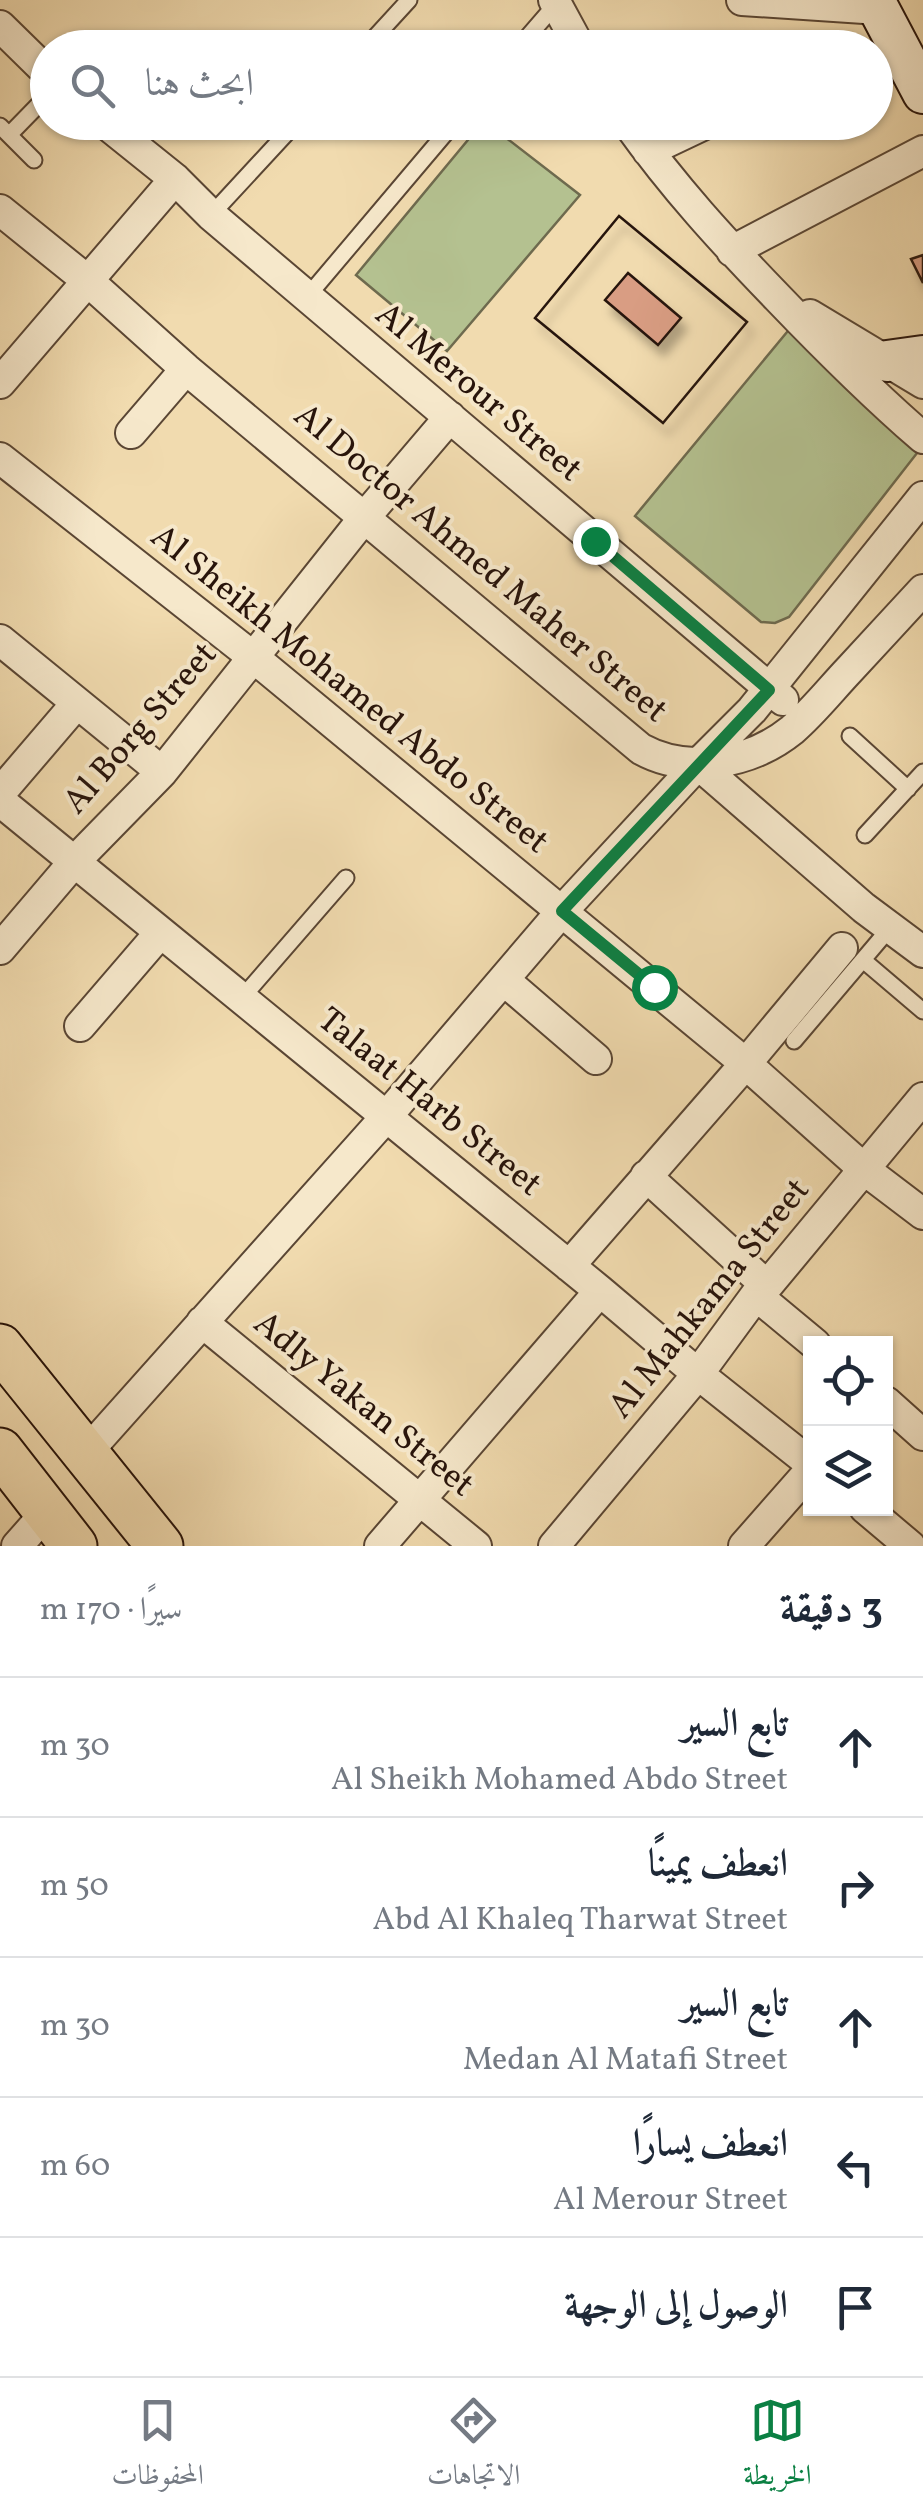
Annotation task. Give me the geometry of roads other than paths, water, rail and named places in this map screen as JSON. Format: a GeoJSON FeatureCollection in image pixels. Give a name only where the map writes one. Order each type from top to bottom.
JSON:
{"type":"FeatureCollection","features":[{"type":"Feature","properties":{"kind":"main road"},"geometry":{"type":"LineString","coordinates":[[0,1347],[160,1546]]}},
{"type":"Feature","properties":{"kind":"main road"},"geometry":{"type":"LineString","coordinates":[[0,1452],[61,1529]]}},
{"type":"Feature","properties":{"kind":"street"},"geometry":{"type":"LineString","coordinates":[[742,0],[879,23]]}},
{"type":"Feature","properties":{"kind":"street"},"geometry":{"type":"LineString","coordinates":[[554,2],[570,30]]}},
{"type":"Feature","properties":{"kind":"street"},"geometry":{"type":"LineString","coordinates":[[0,26],[30,55]]}},
{"type":"Feature","properties":{"kind":"street"},"geometry":{"type":"LineString","coordinates":[[893,45],[923,93]]}},
{"type":"Feature","properties":{"kind":"street","name":"Al Merour Street"},"geometry":{"type":"LineString","coordinates":[[127,140],[176,179],[211,216],[805,718]]}},
{"type":"Feature","properties":{"kind":"street"},"geometry":{"type":"LineString","coordinates":[[640,140],[674,186],[732,251],[842,364],[923,438]]}},
{"type":"Feature","properties":{"kind":"street"},"geometry":{"type":"LineString","coordinates":[[648,151],[672,140]]}},
{"type":"Feature","properties":{"kind":"street"},"geometry":{"type":"LineString","coordinates":[[732,251],[923,151]]}},
{"type":"Feature","properties":{"kind":"street"},"geometry":{"type":"LineString","coordinates":[[0,384],[176,179]]}},
{"type":"Feature","properties":{"kind":"street","name":"Al Doctor Ahmed Maher Street"},"geometry":{"type":"LineString","coordinates":[[0,210],[641,750],[668,762],[698,764],[889,929],[923,952]]}},
{"type":"Feature","properties":{"kind":"street"},"geometry":{"type":"LineString","coordinates":[[774,294],[905,359],[923,384]]}},
{"type":"Feature","properties":{"kind":"street"},"geometry":{"type":"LineString","coordinates":[[130,433],[186,369]]}},
{"type":"Feature","properties":{"kind":"street","name":"Al Borg Street"},"geometry":{"type":"LineString","coordinates":[[0,949],[74,862],[162,772],[364,518],[450,417]]}},
{"type":"Feature","properties":{"kind":"street","name":"Al Sheikh Mohamed Abdo Street"},"geometry":{"type":"LineString","coordinates":[[0,458],[253,657],[749,1059],[923,1214]]}},
{"type":"Feature","properties":{"kind":"street"},"geometry":{"type":"LineString","coordinates":[[86,1453],[505,981],[562,911],[769,690],[923,497]]}},
{"type":"Feature","properties":{"kind":"street"},"geometry":{"type":"LineString","coordinates":[[698,764],[736,758],[773,743],[805,718],[923,590]]}},
{"type":"Feature","properties":{"kind":"street"},"geometry":{"type":"LineString","coordinates":[[2,644],[162,772]]}},
{"type":"Feature","properties":{"kind":"street"},"geometry":{"type":"LineString","coordinates":[[0,793],[77,704]]}},
{"type":"Feature","properties":{"kind":"street","name":"Talaat Harb Street"},"geometry":{"type":"LineString","coordinates":[[0,802],[803,1457]]}},
{"type":"Feature","properties":{"kind":"street"},"geometry":{"type":"LineString","coordinates":[[80,1026],[160,932]]}},
{"type":"Feature","properties":{"kind":"street"},"geometry":{"type":"LineString","coordinates":[[569,1266],[749,1059],[853,954]]}},
{"type":"Feature","properties":{"kind":"street"},"geometry":{"type":"LineString","coordinates":[[505,981],[596,1058]]}},
{"type":"Feature","properties":{"kind":"street","name":"Al Mahkama Street"},"geometry":{"type":"LineString","coordinates":[[554,1546],[923,1098]]}},
{"type":"Feature","properties":{"kind":"street"},"geometry":{"type":"LineString","coordinates":[[646,1176],[806,1336]]}},
{"type":"Feature","properties":{"kind":"street"},"geometry":{"type":"LineString","coordinates":[[380,1546],[600,1291]]}},
{"type":"Feature","properties":{"kind":"street","name":"Adly Yakan Street"},"geometry":{"type":"LineString","coordinates":[[202,1322],[476,1546]]}},
{"type":"Feature","properties":{"kind":"street"},"geometry":{"type":"LineString","coordinates":[[893,1408],[923,1434]]}},
{"type":"Feature","properties":{"kind":"street"},"geometry":{"type":"LineString","coordinates":[[744,1546],[803,1479]]}},
{"type":"Feature","properties":{"kind":"street"},"geometry":{"type":"LineString","coordinates":[[874,1516],[910,1546]]}},
{"type":"Feature","properties":{"kind":"street"},"geometry":{"type":"LineString","coordinates":[[17,1546],[61,1529]]}},
{"type":"Feature","properties":{"kind":"lane"},"geometry":{"type":"LineString","coordinates":[[382,30],[409,0]]}},
{"type":"Feature","properties":{"kind":"lane"},"geometry":{"type":"LineString","coordinates":[[532,30],[554,2]]}},
{"type":"Feature","properties":{"kind":"lane"},"geometry":{"type":"LineString","coordinates":[[30,110],[5,131],[34,160]]}},
{"type":"Feature","properties":{"kind":"lane"},"geometry":{"type":"LineString","coordinates":[[211,216],[280,140]]}},
{"type":"Feature","properties":{"kind":"lane"},"geometry":{"type":"LineString","coordinates":[[307,297],[440,140]]}},
{"type":"Feature","properties":{"kind":"lane"},"geometry":{"type":"LineString","coordinates":[[850,736],[908,789]]}},
{"type":"Feature","properties":{"kind":"lane"},"geometry":{"type":"LineString","coordinates":[[865,835],[923,772]]}},
{"type":"Feature","properties":{"kind":"lane"},"geometry":{"type":"LineString","coordinates":[[242,999],[346,878]]}},
{"type":"Feature","properties":{"kind":"lane"},"geometry":{"type":"LineString","coordinates":[[794,1041],[853,954],[889,929]]}},
{"type":"Feature","properties":{"kind":"lane"},"geometry":{"type":"LineString","coordinates":[[853,954],[923,1011]]}}]}
